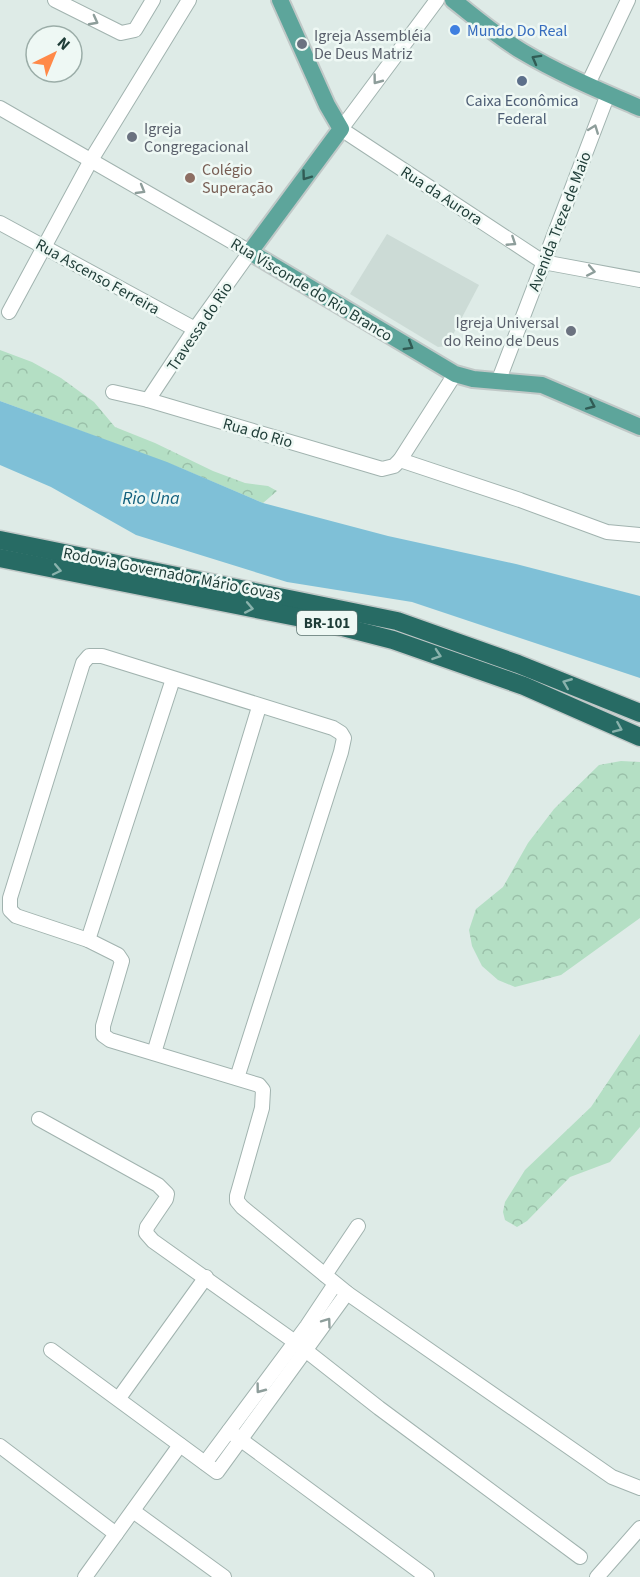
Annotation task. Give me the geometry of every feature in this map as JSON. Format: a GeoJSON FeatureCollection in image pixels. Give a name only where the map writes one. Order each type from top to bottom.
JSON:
{"type":"FeatureCollection","features":[{"type":"Feature","properties":{"kind":"highway","name":"Rodovia Governador Mário Covas"},"geometry":{"type":"LineString","coordinates":[[0,540],[397,621],[519,664],[640,713]]}},
{"type":"Feature","properties":{"kind":"highway","name":"Rodovia Governador Mário Covas"},"geometry":{"type":"LineString","coordinates":[[0,558],[327,623],[393,640],[524,686],[640,737]]}},
{"type":"Feature","properties":{"kind":"main road"},"geometry":{"type":"LineString","coordinates":[[250,252],[341,129],[327,105],[280,0]]}},
{"type":"Feature","properties":{"kind":"main road"},"geometry":{"type":"LineString","coordinates":[[453,0],[523,52],[640,108]]}},
{"type":"Feature","properties":{"kind":"main road","name":"Rua Visconde do Rio Branco"},"geometry":{"type":"LineString","coordinates":[[250,252],[455,374],[473,379],[542,385],[640,427]]}},
{"type":"Feature","properties":{"kind":"street"},"geometry":{"type":"LineString","coordinates":[[56,0],[121,33],[135,30],[153,0]]}},
{"type":"Feature","properties":{"kind":"street"},"geometry":{"type":"LineString","coordinates":[[9,312],[43,245],[91,160],[189,0]]}},
{"type":"Feature","properties":{"kind":"street"},"geometry":{"type":"LineString","coordinates":[[341,129],[437,0]]}},
{"type":"Feature","properties":{"kind":"street"},"geometry":{"type":"LineString","coordinates":[[588,84],[628,0]]}},
{"type":"Feature","properties":{"kind":"street","name":"Avenida Treze de Maio"},"geometry":{"type":"LineString","coordinates":[[498,382],[608,94]]}},
{"type":"Feature","properties":{"kind":"street","name":"Rua Visconde do Rio Branco"},"geometry":{"type":"LineString","coordinates":[[0,108],[250,252]]}},
{"type":"Feature","properties":{"kind":"street","name":"Rua da Aurora"},"geometry":{"type":"LineString","coordinates":[[341,129],[543,262]]}},
{"type":"Feature","properties":{"kind":"street","name":"Rua Ascenso Ferreira"},"geometry":{"type":"LineString","coordinates":[[0,223],[195,329]]}},
{"type":"Feature","properties":{"kind":"street","name":"Travessa do Rio"},"geometry":{"type":"LineString","coordinates":[[148,400],[250,252]]}},
{"type":"Feature","properties":{"kind":"street"},"geometry":{"type":"LineString","coordinates":[[543,262],[640,280]]}},
{"type":"Feature","properties":{"kind":"street"},"geometry":{"type":"LineString","coordinates":[[455,374],[400,460],[607,532],[640,535]]}},
{"type":"Feature","properties":{"kind":"street","name":"Rua do Rio"},"geometry":{"type":"LineString","coordinates":[[113,392],[148,400],[382,469],[394,466],[400,460]]}},
{"type":"Feature","properties":{"kind":"street"},"geometry":{"type":"LineString","coordinates":[[237,1078],[338,764],[344,738],[333,729],[95,654],[89,656],[83,663],[9,898],[10,910],[16,916],[88,940],[118,955],[122,962],[103,1026],[103,1035],[110,1040],[259,1085],[263,1090],[263,1098],[237,1201],[242,1207],[347,1293],[612,1477],[640,1488]]}},
{"type":"Feature","properties":{"kind":"street"},"geometry":{"type":"LineString","coordinates":[[88,940],[173,679]]}},
{"type":"Feature","properties":{"kind":"street"},"geometry":{"type":"LineString","coordinates":[[154,1053],[259,706]]}},
{"type":"Feature","properties":{"kind":"street"},"geometry":{"type":"LineString","coordinates":[[39,1119],[163,1189],[167,1194],[166,1199],[147,1227],[146,1233],[153,1241],[301,1346],[379,1408],[580,1557]]}},
{"type":"Feature","properties":{"kind":"street"},"geometry":{"type":"LineString","coordinates":[[51,1350],[218,1472],[301,1346],[330,1279],[358,1226]]}},
{"type":"Feature","properties":{"kind":"street"},"geometry":{"type":"LineString","coordinates":[[119,1398],[206,1277]]}},
{"type":"Feature","properties":{"kind":"street"},"geometry":{"type":"LineString","coordinates":[[205,1463],[229,1431],[347,1293]]}},
{"type":"Feature","properties":{"kind":"street"},"geometry":{"type":"LineString","coordinates":[[229,1431],[427,1577]]}},
{"type":"Feature","properties":{"kind":"street"},"geometry":{"type":"LineString","coordinates":[[85,1577],[180,1444]]}},
{"type":"Feature","properties":{"kind":"street"},"geometry":{"type":"LineString","coordinates":[[0,1446],[116,1534]]}},
{"type":"Feature","properties":{"kind":"street"},"geometry":{"type":"LineString","coordinates":[[133,1511],[224,1577]]}},
{"type":"Feature","properties":{"kind":"street"},"geometry":{"type":"LineString","coordinates":[[597,1577],[640,1528]]}},
{"type":"Feature","properties":{"kind":"shaded area"},"geometry":{"type":"Polygon","coordinates":[[[387,234],[479,285],[447,346],[438,347],[350,294],[387,234]]]}},
{"type":"Feature","properties":{"kind":"green space"},"geometry":{"type":"Polygon","coordinates":[[[0,350],[32,362],[61,378],[94,402],[115,427],[213,471],[245,483],[268,486],[277,491],[263,503],[178,467],[0,401],[0,350]]]}},
{"type":"Feature","properties":{"kind":"green space"},"geometry":{"type":"Polygon","coordinates":[[[621,761],[640,762],[640,918],[561,975],[515,987],[498,980],[482,966],[472,946],[469,930],[476,909],[503,887],[528,843],[554,809],[599,765],[621,761]]]}},
{"type":"Feature","properties":{"kind":"green space"},"geometry":{"type":"Polygon","coordinates":[[[640,1034],[640,1127],[610,1162],[570,1177],[527,1221],[517,1227],[505,1220],[503,1212],[505,1202],[525,1170],[591,1107],[640,1034]]]}},
{"type":"Feature","properties":{"kind":"water","name":"Rio Una"},"geometry":{"type":"Polygon","coordinates":[[[0,401],[167,462],[263,503],[388,536],[516,564],[640,596],[640,678],[412,602],[287,582],[136,535],[51,487],[0,465],[0,401]]]}},
{"type":"Feature","properties":{"kind":"place","name":"Mundo Do Real"},"geometry":{"type":"Point","coordinates":[455,30]}},
{"type":"Feature","properties":{"kind":"place","name":"Igreja Assembléia De Deus Matriz"},"geometry":{"type":"Point","coordinates":[302,44]}},
{"type":"Feature","properties":{"kind":"place","name":"Caixa Econômica Federal"},"geometry":{"type":"Point","coordinates":[522,81]}},
{"type":"Feature","properties":{"kind":"place","name":"Igreja Congregacional"},"geometry":{"type":"Point","coordinates":[132,137]}},
{"type":"Feature","properties":{"kind":"place","name":"Colégio Superação"},"geometry":{"type":"Point","coordinates":[190,178]}},
{"type":"Feature","properties":{"kind":"place","name":"Igreja Universal do Reino de Deus"},"geometry":{"type":"Point","coordinates":[571,331]}}]}
